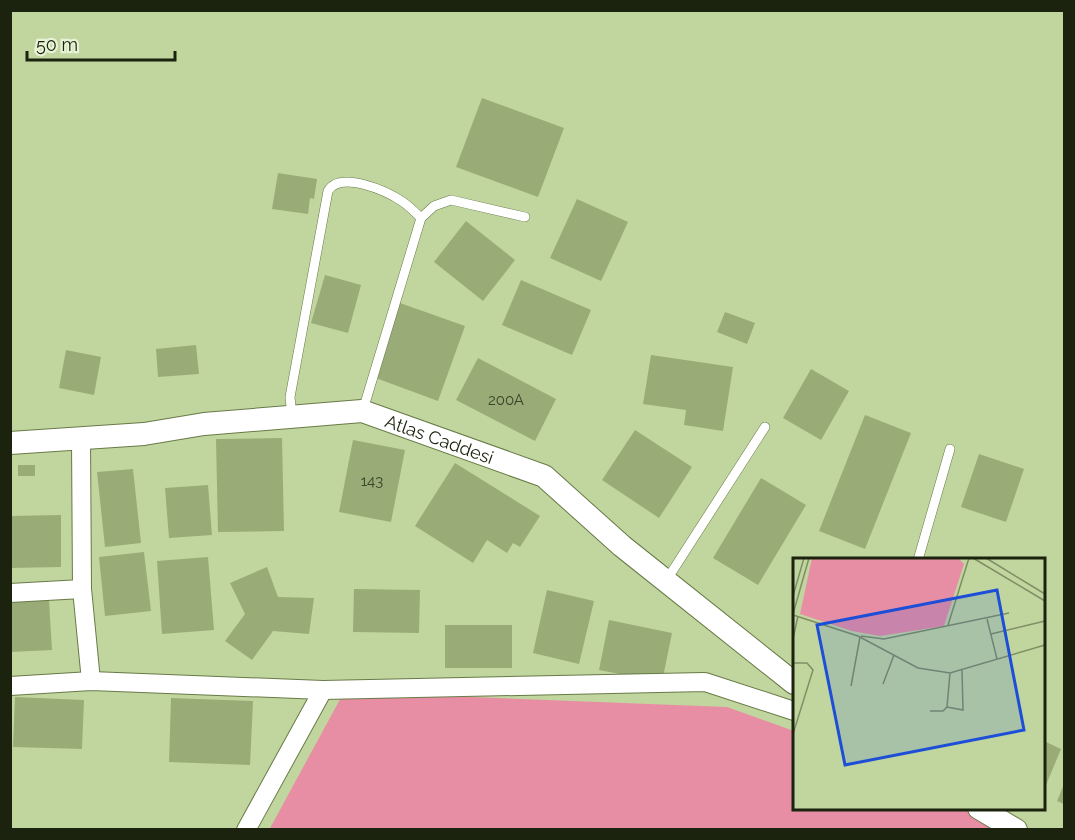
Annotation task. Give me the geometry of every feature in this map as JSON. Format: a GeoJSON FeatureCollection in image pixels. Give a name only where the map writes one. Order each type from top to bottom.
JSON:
{"type":"FeatureCollection","features":[{"type":"Feature","properties":{"kind":"street","name":"Atlas Caddesi"},"geometry":{"type":"LineString","coordinates":[[10,443],[144,434],[204,424],[362,411],[544,476],[622,546],[793,681]]}},
{"type":"Feature","properties":{"kind":"street"},"geometry":{"type":"LineString","coordinates":[[81,439],[82,590],[91,681]]}},
{"type":"Feature","properties":{"kind":"street"},"geometry":{"type":"LineString","coordinates":[[10,593],[82,590]]}},
{"type":"Feature","properties":{"kind":"street"},"geometry":{"type":"LineString","coordinates":[[10,686],[91,681],[323,690],[705,682],[793,710]]}},
{"type":"Feature","properties":{"kind":"street"},"geometry":{"type":"LineString","coordinates":[[246,830],[323,690]]}},
{"type":"Feature","properties":{"kind":"street"},"geometry":{"type":"LineString","coordinates":[[982,810],[1016,830]]}},
{"type":"Feature","properties":{"kind":"lane"},"geometry":{"type":"LineString","coordinates":[[291,417],[290,397],[328,191],[331,186],[340,181],[375,188],[402,201],[421,218]]}},
{"type":"Feature","properties":{"kind":"lane"},"geometry":{"type":"LineString","coordinates":[[362,411],[421,218],[434,206],[451,200],[525,217]]}},
{"type":"Feature","properties":{"kind":"lane"},"geometry":{"type":"LineString","coordinates":[[666,581],[765,427]]}},
{"type":"Feature","properties":{"kind":"lane"},"geometry":{"type":"LineString","coordinates":[[919,558],[950,448]]}},
{"type":"Feature","properties":{"kind":"shaded area"},"geometry":{"type":"Polygon","coordinates":[[[344,692],[727,707],[793,731],[793,810],[966,810],[1001,829],[269,830],[344,692]]]}},
{"type":"Feature","properties":{"kind":"building"},"geometry":{"type":"Polygon","coordinates":[[[482,98],[564,128],[538,197],[456,167],[482,98]]]}},
{"type":"Feature","properties":{"kind":"building"},"geometry":{"type":"Polygon","coordinates":[[[278,173],[317,179],[314,199],[310,198],[308,214],[272,209],[278,173]]]}},
{"type":"Feature","properties":{"kind":"building"},"geometry":{"type":"Polygon","coordinates":[[[577,199],[628,222],[601,281],[550,258],[577,199]]]}},
{"type":"Feature","properties":{"kind":"building"},"geometry":{"type":"Polygon","coordinates":[[[466,221],[515,260],[483,301],[434,262],[466,221]]]}},
{"type":"Feature","properties":{"kind":"building"},"geometry":{"type":"Polygon","coordinates":[[[325,275],[361,285],[348,333],[311,323],[325,275]]]}},
{"type":"Feature","properties":{"kind":"building"},"geometry":{"type":"Polygon","coordinates":[[[521,280],[591,310],[572,355],[502,325],[521,280]]]}},
{"type":"Feature","properties":{"kind":"building"},"geometry":{"type":"Polygon","coordinates":[[[400,303],[465,326],[438,401],[373,377],[400,303]]]}},
{"type":"Feature","properties":{"kind":"building"},"geometry":{"type":"Polygon","coordinates":[[[725,312],[755,323],[747,344],[717,332],[725,312]]]}},
{"type":"Feature","properties":{"kind":"building"},"geometry":{"type":"Polygon","coordinates":[[[196,345],[199,374],[158,377],[156,349],[196,345]]]}},
{"type":"Feature","properties":{"kind":"building"},"geometry":{"type":"Polygon","coordinates":[[[66,350],[101,357],[94,395],[59,388],[66,350]]]}},
{"type":"Feature","properties":{"kind":"building"},"geometry":{"type":"Polygon","coordinates":[[[651,355],[733,367],[723,431],[684,425],[686,410],[643,404],[651,355]]]}},
{"type":"Feature","properties":{"kind":"building"},"geometry":{"type":"Polygon","coordinates":[[[478,358],[556,399],[535,441],[456,400],[478,358]]]}},
{"type":"Feature","properties":{"kind":"building"},"geometry":{"type":"Polygon","coordinates":[[[811,369],[849,391],[821,440],[783,418],[811,369]]]}},
{"type":"Feature","properties":{"kind":"building"},"geometry":{"type":"Polygon","coordinates":[[[865,415],[911,433],[865,549],[819,531],[865,415]]]}},
{"type":"Feature","properties":{"kind":"building"},"geometry":{"type":"Polygon","coordinates":[[[635,430],[692,467],[659,518],[602,480],[635,430]]]}},
{"type":"Feature","properties":{"kind":"building"},"geometry":{"type":"Polygon","coordinates":[[[282,438],[284,531],[218,532],[216,439],[282,438]]]}},
{"type":"Feature","properties":{"kind":"building"},"geometry":{"type":"Polygon","coordinates":[[[353,440],[405,450],[391,522],[339,512],[353,440]]]}},
{"type":"Feature","properties":{"kind":"building"},"geometry":{"type":"Polygon","coordinates":[[[979,454],[1024,469],[1006,522],[961,507],[979,454]]]}},
{"type":"Feature","properties":{"kind":"building"},"geometry":{"type":"Polygon","coordinates":[[[455,463],[540,516],[520,547],[513,543],[507,553],[487,540],[473,563],[415,526],[455,463]]]}},
{"type":"Feature","properties":{"kind":"building"},"geometry":{"type":"Polygon","coordinates":[[[18,465],[35,465],[35,476],[18,476],[18,465]]]}},
{"type":"Feature","properties":{"kind":"building"},"geometry":{"type":"Polygon","coordinates":[[[133,469],[141,543],[105,547],[97,472],[133,469]]]}},
{"type":"Feature","properties":{"kind":"building"},"geometry":{"type":"Polygon","coordinates":[[[761,478],[806,505],[758,585],[713,558],[761,478]]]}},
{"type":"Feature","properties":{"kind":"building"},"geometry":{"type":"Polygon","coordinates":[[[208,485],[212,535],[169,538],[165,488],[208,485]]]}},
{"type":"Feature","properties":{"kind":"building"},"geometry":{"type":"Polygon","coordinates":[[[61,515],[61,567],[10,568],[10,516],[61,515]]]}},
{"type":"Feature","properties":{"kind":"building"},"geometry":{"type":"Polygon","coordinates":[[[144,552],[151,611],[105,616],[99,557],[144,552]]]}},
{"type":"Feature","properties":{"kind":"building"},"geometry":{"type":"Polygon","coordinates":[[[208,557],[214,630],[162,634],[157,561],[208,557]]]}},
{"type":"Feature","properties":{"kind":"building"},"geometry":{"type":"Polygon","coordinates":[[[267,567],[278,597],[314,598],[309,634],[273,631],[252,660],[225,641],[245,614],[230,583],[267,567]]]}},
{"type":"Feature","properties":{"kind":"building"},"geometry":{"type":"Polygon","coordinates":[[[354,589],[420,590],[419,633],[353,632],[354,589]]]}},
{"type":"Feature","properties":{"kind":"building"},"geometry":{"type":"Polygon","coordinates":[[[547,590],[594,601],[579,664],[533,653],[547,590]]]}},
{"type":"Feature","properties":{"kind":"building"},"geometry":{"type":"Polygon","coordinates":[[[49,600],[52,650],[10,652],[10,602],[49,600]]]}},
{"type":"Feature","properties":{"kind":"building"},"geometry":{"type":"Polygon","coordinates":[[[609,620],[672,633],[662,682],[599,670],[609,620]]]}},
{"type":"Feature","properties":{"kind":"building"},"geometry":{"type":"Polygon","coordinates":[[[445,625],[512,625],[512,668],[445,668],[445,625]]]}},
{"type":"Feature","properties":{"kind":"building"},"geometry":{"type":"Polygon","coordinates":[[[15,697],[84,700],[82,749],[13,747],[15,697]]]}},
{"type":"Feature","properties":{"kind":"building"},"geometry":{"type":"Polygon","coordinates":[[[171,698],[253,701],[250,765],[169,762],[171,698]]]}},
{"type":"Feature","properties":{"kind":"building"},"geometry":{"type":"Polygon","coordinates":[[[1045,741],[1061,749],[1045,788],[1045,741]]]}},
{"type":"Feature","properties":{"kind":"building"},"geometry":{"type":"Polygon","coordinates":[[[1064,784],[1064,804],[1057,801],[1064,784]]]}}]}
